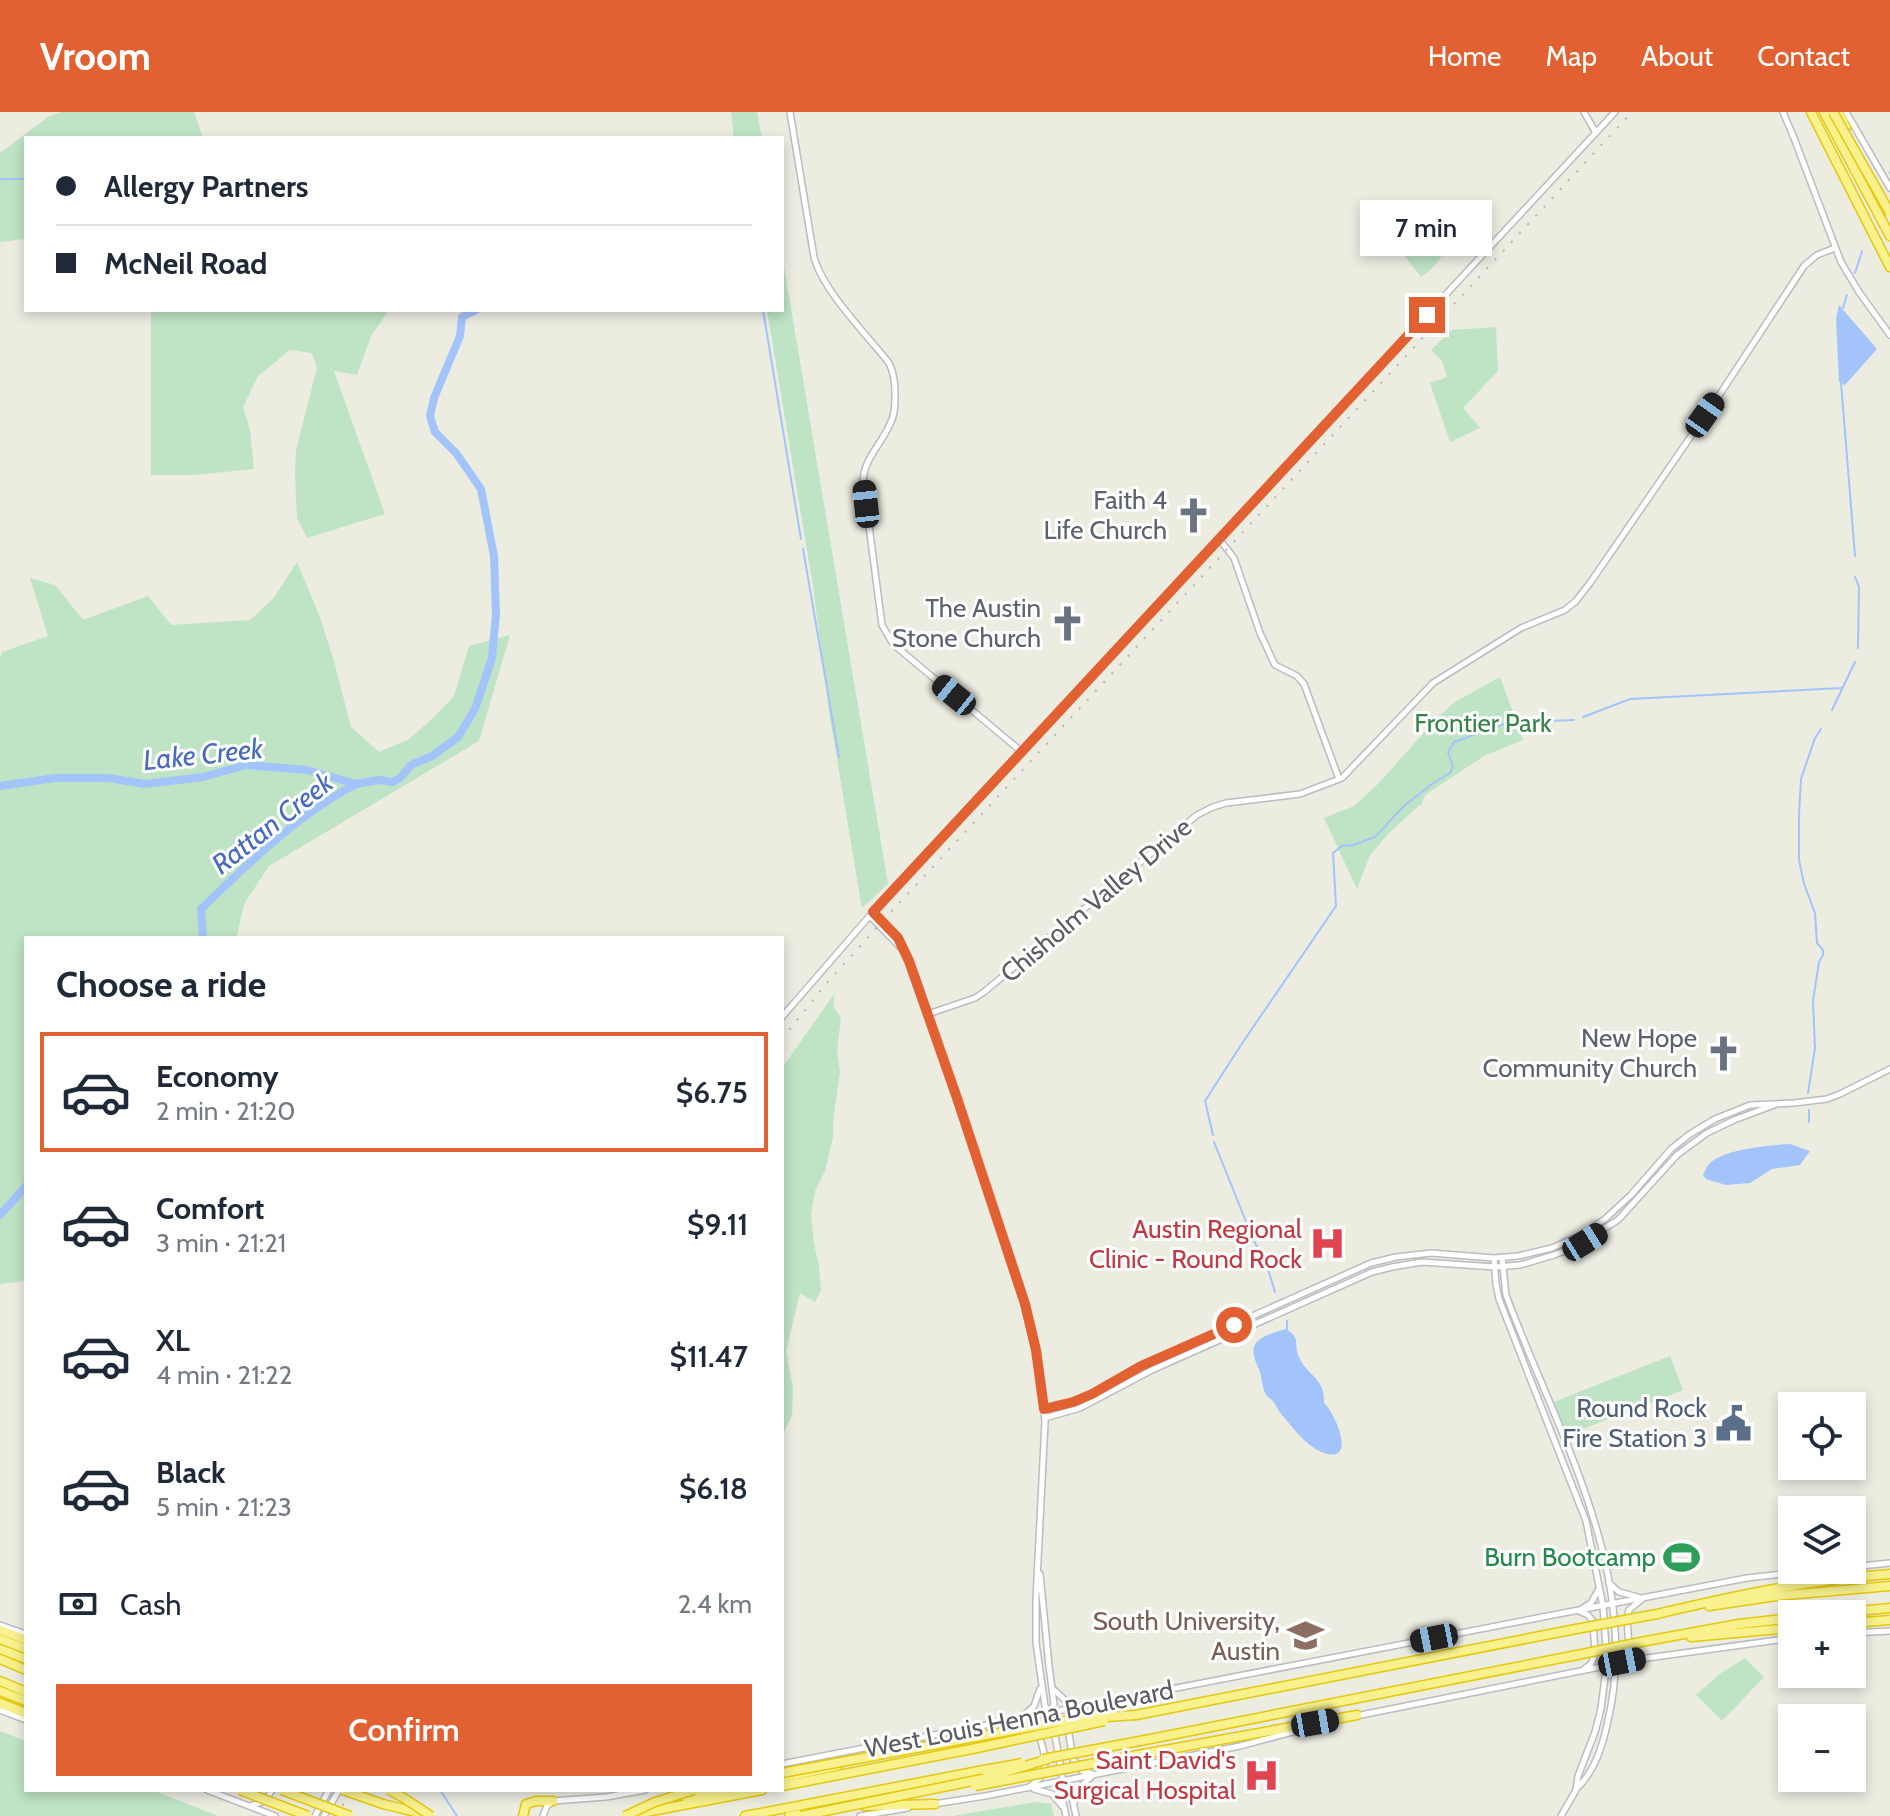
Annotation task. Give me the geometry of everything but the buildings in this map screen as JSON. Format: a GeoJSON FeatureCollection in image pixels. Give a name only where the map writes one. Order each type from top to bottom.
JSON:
{"type":"FeatureCollection","features":[{"type":"Feature","properties":{"kind":"highway"},"geometry":{"type":"LineString","coordinates":[[1811,112],[1890,267]]}},
{"type":"Feature","properties":{"kind":"highway"},"geometry":{"type":"LineString","coordinates":[[1824,112],[1890,233]]}},
{"type":"Feature","properties":{"kind":"highway"},"geometry":{"type":"LineString","coordinates":[[1836,112],[1852,140],[1890,233]]}},
{"type":"Feature","properties":{"kind":"highway"},"geometry":{"type":"LineString","coordinates":[[1836,112],[1890,213]]}},
{"type":"Feature","properties":{"kind":"highway"},"geometry":{"type":"LineString","coordinates":[[1883,254],[1890,276]]}},
{"type":"Feature","properties":{"kind":"highway"},"geometry":{"type":"LineString","coordinates":[[1866,1572],[1890,1572]]}},
{"type":"Feature","properties":{"kind":"highway"},"geometry":{"type":"LineString","coordinates":[[1657,1614],[1779,1586],[1890,1572]]}},
{"type":"Feature","properties":{"kind":"highway"},"geometry":{"type":"LineString","coordinates":[[784,1786],[1657,1614],[1776,1596],[1890,1586]]}},
{"type":"Feature","properties":{"kind":"highway"},"geometry":{"type":"LineString","coordinates":[[1866,1609],[1890,1608]]}},
{"type":"Feature","properties":{"kind":"highway"},"geometry":{"type":"LineString","coordinates":[[1866,1622],[1890,1619]]}},
{"type":"Feature","properties":{"kind":"highway"},"geometry":{"type":"LineString","coordinates":[[745,1816],[1646,1641],[1778,1620]]}},
{"type":"Feature","properties":{"kind":"highway"},"geometry":{"type":"LineString","coordinates":[[0,1627],[24,1636]]}},
{"type":"Feature","properties":{"kind":"highway"},"geometry":{"type":"LineString","coordinates":[[1646,1641],[1778,1629]]}},
{"type":"Feature","properties":{"kind":"highway"},"geometry":{"type":"LineString","coordinates":[[0,1639],[24,1648]]}},
{"type":"Feature","properties":{"kind":"highway"},"geometry":{"type":"LineString","coordinates":[[0,1649],[24,1658]]}},
{"type":"Feature","properties":{"kind":"highway"},"geometry":{"type":"LineString","coordinates":[[0,1659],[24,1669]]}},
{"type":"Feature","properties":{"kind":"highway"},"geometry":{"type":"LineString","coordinates":[[0,1681],[24,1691]]}},
{"type":"Feature","properties":{"kind":"highway"},"geometry":{"type":"LineString","coordinates":[[0,1691],[24,1700]]}},
{"type":"Feature","properties":{"kind":"highway"},"geometry":{"type":"LineString","coordinates":[[0,1703],[24,1712]]}},
{"type":"Feature","properties":{"kind":"highway"},"geometry":{"type":"LineString","coordinates":[[784,1776],[1046,1724],[1136,1715]]}},
{"type":"Feature","properties":{"kind":"highway"},"geometry":{"type":"LineString","coordinates":[[923,1792],[1008,1781],[1357,1715]]}},
{"type":"Feature","properties":{"kind":"highway"},"geometry":{"type":"LineString","coordinates":[[784,1776],[829,1769],[909,1740]]}},
{"type":"Feature","properties":{"kind":"highway"},"geometry":{"type":"LineString","coordinates":[[801,1816],[982,1779],[1048,1759]]}},
{"type":"Feature","properties":{"kind":"highway"},"geometry":{"type":"LineString","coordinates":[[245,1792],[308,1816]]}},
{"type":"Feature","properties":{"kind":"highway"},"geometry":{"type":"LineString","coordinates":[[287,1792],[350,1816]]}},
{"type":"Feature","properties":{"kind":"highway"},"geometry":{"type":"LineString","coordinates":[[347,1792],[432,1816]]}},
{"type":"Feature","properties":{"kind":"highway"},"geometry":{"type":"LineString","coordinates":[[393,1792],[432,1816]]}},
{"type":"Feature","properties":{"kind":"highway"},"geometry":{"type":"LineString","coordinates":[[627,1815],[688,1792]]}},
{"type":"Feature","properties":{"kind":"highway"},"geometry":{"type":"LineString","coordinates":[[648,1812],[717,1792]]}},
{"type":"Feature","properties":{"kind":"highway"},"geometry":{"type":"LineString","coordinates":[[627,1815],[752,1792]]}},
{"type":"Feature","properties":{"kind":"highway"},"geometry":{"type":"LineString","coordinates":[[523,1816],[526,1804],[530,1802],[553,1801]]}},
{"type":"Feature","properties":{"kind":"highway"},"geometry":{"type":"LineString","coordinates":[[789,1816],[887,1804],[935,1804]]}},
{"type":"Feature","properties":{"kind":"main road"},"geometry":{"type":"LineString","coordinates":[[790,112],[819,272],[827,287],[889,363],[894,375],[893,418],[869,457],[863,480],[882,625],[893,644],[1022,752]]}},
{"type":"Feature","properties":{"kind":"main road"},"geometry":{"type":"LineString","coordinates":[[1584,112],[1596,133]]}},
{"type":"Feature","properties":{"kind":"main road"},"geometry":{"type":"LineString","coordinates":[[784,1015],[872,914],[1615,112]]}},
{"type":"Feature","properties":{"kind":"main road"},"geometry":{"type":"LineString","coordinates":[[1783,112],[1835,248],[1859,292],[1890,335]]}},
{"type":"Feature","properties":{"kind":"main road"},"geometry":{"type":"LineString","coordinates":[[1846,112],[1890,188]]}},
{"type":"Feature","properties":{"kind":"main road","name":"Chisholm Valley Drive"},"geometry":{"type":"LineString","coordinates":[[928,1014],[984,992],[1197,815],[1226,803],[1300,794],[1348,774],[1433,683],[1514,632],[1553,616],[1576,601],[1722,391],[1804,266],[1817,255],[1835,248]]}},
{"type":"Feature","properties":{"kind":"main road"},"geometry":{"type":"LineString","coordinates":[[1219,539],[1233,555],[1265,646],[1275,665],[1297,676],[1304,684],[1339,779]]}},
{"type":"Feature","properties":{"kind":"main road"},"geometry":{"type":"LineString","coordinates":[[872,914],[905,952],[1020,1285],[1034,1342],[1045,1418],[1036,1643],[1045,1706],[1051,1713]]}},
{"type":"Feature","properties":{"kind":"main road"},"geometry":{"type":"LineString","coordinates":[[1044,1409],[1079,1400],[1161,1357],[1371,1263],[1431,1253],[1498,1258],[1552,1248],[1581,1235],[1619,1207],[1659,1161],[1690,1134],[1729,1112],[1750,1105],[1827,1099],[1890,1069]]}},
{"type":"Feature","properties":{"kind":"main road"},"geometry":{"type":"LineString","coordinates":[[1045,1418],[1065,1414],[1096,1401],[1152,1370],[1372,1272],[1422,1262],[1498,1267],[1520,1265],[1585,1242],[1618,1220],[1677,1155],[1707,1133],[1774,1105]]}},
{"type":"Feature","properties":{"kind":"main road"},"geometry":{"type":"LineString","coordinates":[[1498,1258],[1496,1284],[1499,1299],[1586,1521],[1603,1606],[1607,1661],[1603,1698],[1576,1790]]}},
{"type":"Feature","properties":{"kind":"main road"},"geometry":{"type":"LineString","coordinates":[[1498,1267],[1506,1295],[1592,1510],[1613,1604],[1616,1663],[1611,1712],[1587,1780],[1576,1790],[1561,1816]]}},
{"type":"Feature","properties":{"kind":"main road"},"geometry":{"type":"LineString","coordinates":[[1096,1401],[1099,1396],[1115,1388],[1119,1379]]}},
{"type":"Feature","properties":{"kind":"main road"},"geometry":{"type":"LineString","coordinates":[[1866,1566],[1890,1563]]}},
{"type":"Feature","properties":{"kind":"main road"},"geometry":{"type":"LineString","coordinates":[[1039,1565],[1054,1704],[1051,1713],[1063,1781],[1060,1788],[1065,1813]]}},
{"type":"Feature","properties":{"kind":"main road","name":"West Louis Henna Boulevard"},"geometry":{"type":"LineString","coordinates":[[784,1764],[1578,1610],[1778,1575]]}},
{"type":"Feature","properties":{"kind":"main road"},"geometry":{"type":"LineString","coordinates":[[1608,1582],[1619,1592],[1643,1598]]}},
{"type":"Feature","properties":{"kind":"main road"},"geometry":{"type":"LineString","coordinates":[[1578,1610],[1591,1603],[1600,1588]]}},
{"type":"Feature","properties":{"kind":"main road"},"geometry":{"type":"LineString","coordinates":[[1640,1659],[1629,1649],[1627,1617],[1629,1610],[1643,1598]]}},
{"type":"Feature","properties":{"kind":"main road"},"geometry":{"type":"LineString","coordinates":[[1578,1610],[1593,1621],[1595,1654],[1591,1664],[1583,1670]]}},
{"type":"Feature","properties":{"kind":"main road"},"geometry":{"type":"LineString","coordinates":[[1866,1632],[1890,1631]]}},
{"type":"Feature","properties":{"kind":"main road"},"geometry":{"type":"LineString","coordinates":[[860,1816],[1029,1788],[1240,1746],[1357,1715],[1616,1663],[1778,1640]]}},
{"type":"Feature","properties":{"kind":"main road"},"geometry":{"type":"LineString","coordinates":[[1029,1788],[1045,1770],[1044,1756],[1038,1732],[1020,1719],[1034,1706],[1041,1684]]}},
{"type":"Feature","properties":{"kind":"main road"},"geometry":{"type":"LineString","coordinates":[[1051,1687],[1066,1701],[1081,1707],[1068,1730],[1073,1759],[1082,1771],[1095,1774]]}},
{"type":"Feature","properties":{"kind":"main road"},"geometry":{"type":"LineString","coordinates":[[0,1710],[24,1719]]}},
{"type":"Feature","properties":{"kind":"main road"},"geometry":{"type":"LineString","coordinates":[[1595,1732],[1605,1734]]}},
{"type":"Feature","properties":{"kind":"main road"},"geometry":{"type":"LineString","coordinates":[[1073,1804],[1081,1786],[1095,1774]]}},
{"type":"Feature","properties":{"kind":"main road"},"geometry":{"type":"LineString","coordinates":[[1063,1781],[1070,1788],[1076,1816]]}},
{"type":"Feature","properties":{"kind":"main road"},"geometry":{"type":"LineString","coordinates":[[1029,1788],[1052,1794],[1065,1813]]}},
{"type":"Feature","properties":{"kind":"main road"},"geometry":{"type":"LineString","coordinates":[[212,1792],[275,1816]]}},
{"type":"Feature","properties":{"kind":"main road"},"geometry":{"type":"LineString","coordinates":[[249,1806],[265,1801],[271,1792]]}},
{"type":"Feature","properties":{"kind":"main road"},"geometry":{"type":"LineString","coordinates":[[315,1816],[328,1792]]}},
{"type":"Feature","properties":{"kind":"main road"},"geometry":{"type":"LineString","coordinates":[[324,1816],[340,1792]]}},
{"type":"Feature","properties":{"kind":"main road"},"geometry":{"type":"LineString","coordinates":[[543,1816],[553,1801],[634,1792]]}},
{"type":"Feature","properties":{"kind":"green space"},"geometry":{"type":"Polygon","coordinates":[[[61,112],[194,112],[202,136],[24,136],[24,239],[0,242],[0,153],[48,117],[61,112]]]}},
{"type":"Feature","properties":{"kind":"green space"},"geometry":{"type":"Polygon","coordinates":[[[731,112],[757,112],[762,136],[734,136],[731,112]]]}},
{"type":"Feature","properties":{"kind":"green space"},"geometry":{"type":"Polygon","coordinates":[[[1437,200],[1446,243],[1439,260],[1421,277],[1389,236],[1391,225],[1437,200]]]}},
{"type":"Feature","properties":{"kind":"green space"},"geometry":{"type":"Polygon","coordinates":[[[784,267],[888,884],[862,908],[829,712],[813,586],[767,312],[784,312],[784,267]]]}},
{"type":"Feature","properties":{"kind":"green space"},"geometry":{"type":"Polygon","coordinates":[[[151,312],[387,313],[371,336],[357,375],[334,371],[385,514],[307,538],[297,518],[296,450],[317,368],[312,353],[290,350],[258,376],[243,407],[250,430],[254,469],[194,475],[151,475],[151,312]]]}},
{"type":"Feature","properties":{"kind":"green space"},"geometry":{"type":"Polygon","coordinates":[[[1496,327],[1498,371],[1463,408],[1480,428],[1450,442],[1430,383],[1447,377],[1442,361],[1431,350],[1451,330],[1496,327]]]}},
{"type":"Feature","properties":{"kind":"green space"},"geometry":{"type":"Polygon","coordinates":[[[297,562],[319,615],[351,727],[379,752],[408,740],[454,696],[469,646],[510,635],[479,741],[269,866],[244,904],[237,936],[24,936],[24,1281],[0,1284],[0,659],[2,652],[48,636],[30,578],[55,585],[83,620],[148,596],[171,625],[250,620],[273,599],[297,562]]]}},
{"type":"Feature","properties":{"kind":"green space","name":"Frontier Park"},"geometry":{"type":"Polygon","coordinates":[[[1500,677],[1523,740],[1484,756],[1425,795],[1422,803],[1370,855],[1357,889],[1324,818],[1354,806],[1439,716],[1455,702],[1500,677]]]}},
{"type":"Feature","properties":{"kind":"green space"},"geometry":{"type":"Polygon","coordinates":[[[835,993],[833,1006],[841,1018],[837,1049],[840,1072],[833,1137],[825,1171],[815,1191],[811,1214],[821,1290],[815,1302],[800,1293],[786,1351],[793,1388],[792,1415],[784,1433],[784,1065],[835,993]]]}},
{"type":"Feature","properties":{"kind":"green space"},"geometry":{"type":"Polygon","coordinates":[[[1670,1356],[1683,1390],[1565,1436],[1551,1403],[1670,1356]]]}},
{"type":"Feature","properties":{"kind":"green space"},"geometry":{"type":"Polygon","coordinates":[[[1745,1658],[1764,1677],[1722,1721],[1696,1695],[1721,1673],[1745,1658]]]}},
{"type":"Feature","properties":{"kind":"green space"},"geometry":{"type":"Polygon","coordinates":[[[0,1731],[24,1740],[24,1792],[157,1792],[218,1816],[0,1816],[0,1731]]]}},
{"type":"Feature","properties":{"kind":"green space"},"geometry":{"type":"Polygon","coordinates":[[[1035,1802],[1051,1804],[1054,1816],[953,1816],[1035,1802]]]}},
{"type":"Feature","properties":{"kind":"water"},"geometry":{"type":"Polygon","coordinates":[[[1839,305],[1877,349],[1845,385],[1839,382],[1836,318],[1839,305]]]}},
{"type":"Feature","properties":{"kind":"water"},"geometry":{"type":"Polygon","coordinates":[[[1790,1144],[1810,1151],[1800,1165],[1772,1169],[1750,1183],[1726,1185],[1706,1179],[1703,1175],[1709,1164],[1724,1155],[1790,1144]]]}},
{"type":"Feature","properties":{"kind":"water"},"geometry":{"type":"Polygon","coordinates":[[[1286,1329],[1296,1339],[1302,1363],[1319,1382],[1324,1403],[1338,1427],[1342,1445],[1340,1451],[1334,1454],[1324,1453],[1306,1442],[1264,1390],[1254,1347],[1263,1337],[1286,1329]]]}},
{"type":"Feature","properties":{"kind":"waterway"},"geometry":{"type":"LineString","coordinates":[[0,179],[24,179]]}},
{"type":"Feature","properties":{"kind":"waterway"},"geometry":{"type":"LineString","coordinates":[[1855,273],[1862,251]]}},
{"type":"Feature","properties":{"kind":"waterway"},"geometry":{"type":"LineString","coordinates":[[1843,308],[1847,295]]}},
{"type":"Feature","properties":{"kind":"waterway","name":"Lake Creek"},"geometry":{"type":"LineString","coordinates":[[0,786],[55,778],[109,778],[145,784],[203,777],[246,765],[307,770],[356,784],[379,780],[393,782],[411,765],[432,756],[458,737],[475,709],[492,658],[496,615],[494,556],[481,489],[456,453],[435,432],[430,416],[434,398],[460,336],[462,317],[472,312]]}},
{"type":"Feature","properties":{"kind":"waterway"},"geometry":{"type":"LineString","coordinates":[[763,312],[801,539]]}},
{"type":"Feature","properties":{"kind":"waterway"},"geometry":{"type":"LineString","coordinates":[[1841,382],[1855,556]]}},
{"type":"Feature","properties":{"kind":"waterway"},"geometry":{"type":"LineString","coordinates":[[803,549],[839,757]]}},
{"type":"Feature","properties":{"kind":"waterway"},"geometry":{"type":"LineString","coordinates":[[1855,577],[1859,587],[1858,648]]}},
{"type":"Feature","properties":{"kind":"waterway"},"geometry":{"type":"LineString","coordinates":[[1832,710],[1855,662]]}},
{"type":"Feature","properties":{"kind":"waterway"},"geometry":{"type":"LineString","coordinates":[[1583,717],[1630,699],[1842,688]]}},
{"type":"Feature","properties":{"kind":"waterway"},"geometry":{"type":"LineString","coordinates":[[1526,722],[1574,720]]}},
{"type":"Feature","properties":{"kind":"waterway"},"geometry":{"type":"LineString","coordinates":[[1213,1135],[1205,1101],[1336,906],[1333,853],[1342,846],[1375,837],[1404,806],[1450,773],[1453,767],[1448,752],[1454,742],[1512,721]]}},
{"type":"Feature","properties":{"kind":"waterway"},"geometry":{"type":"LineString","coordinates":[[1808,1093],[1815,1048],[1813,1001],[1823,950],[1817,943],[1815,913],[1799,860],[1799,815],[1801,779],[1821,729]]}},
{"type":"Feature","properties":{"kind":"waterway","name":"Rattan Creek"},"geometry":{"type":"LineString","coordinates":[[203,936],[201,909],[294,825],[356,784]]}},
{"type":"Feature","properties":{"kind":"waterway"},"geometry":{"type":"LineString","coordinates":[[1809,1110],[1809,1122]]}},
{"type":"Feature","properties":{"kind":"waterway"},"geometry":{"type":"LineString","coordinates":[[1214,1142],[1275,1292]]}},
{"type":"Feature","properties":{"kind":"waterway","name":"Rattan Creek"},"geometry":{"type":"LineString","coordinates":[[0,1215],[24,1188]]}},
{"type":"Feature","properties":{"kind":"waterway"},"geometry":{"type":"LineString","coordinates":[[1287,1321],[1287,1330]]}},
{"type":"Feature","properties":{"kind":"waterway"},"geometry":{"type":"LineString","coordinates":[[441,1792],[457,1816]]}},
{"type":"Feature","properties":{"kind":"railway"},"geometry":{"type":"LineString","coordinates":[[784,1036],[879,925],[1632,112]]}},
{"type":"Feature","properties":{"kind":"railway"},"geometry":{"type":"LineString","coordinates":[[337,1816],[350,1792]]}},
{"type":"Feature","properties":{"kind":"place","name":"Faith 4 Life Church"},"geometry":{"type":"Point","coordinates":[1193,515]}},
{"type":"Feature","properties":{"kind":"place","name":"The Austin Stone Church"},"geometry":{"type":"Point","coordinates":[1067,623]}},
{"type":"Feature","properties":{"kind":"place","name":"New Hope Community Church"},"geometry":{"type":"Point","coordinates":[1723,1053]}},
{"type":"Feature","properties":{"kind":"place","name":"Austin Regional Clinic - Round Rock"},"geometry":{"type":"Point","coordinates":[1328,1244]}},
{"type":"Feature","properties":{"kind":"place","name":"Round Rock Fire Station 3"},"geometry":{"type":"Point","coordinates":[1733,1423]}},
{"type":"Feature","properties":{"kind":"place","name":"Burn Bootcamp"},"geometry":{"type":"Point","coordinates":[1682,1557]}},
{"type":"Feature","properties":{"kind":"place","name":"South University, Austin"},"geometry":{"type":"Point","coordinates":[1306,1636]}},
{"type":"Feature","properties":{"kind":"place","name":"Saint David's Surgical Hospital"},"geometry":{"type":"Point","coordinates":[1262,1775]}},
{"type":"Feature","properties":{"kind":"route"},"geometry":{"type":"LineString","coordinates":[[1234,1325],[1141,1366],[1092,1394],[1044,1409],[1036,1350],[1025,1304],[957,1098],[909,961],[898,938],[873,912],[1427,315]]}}]}
